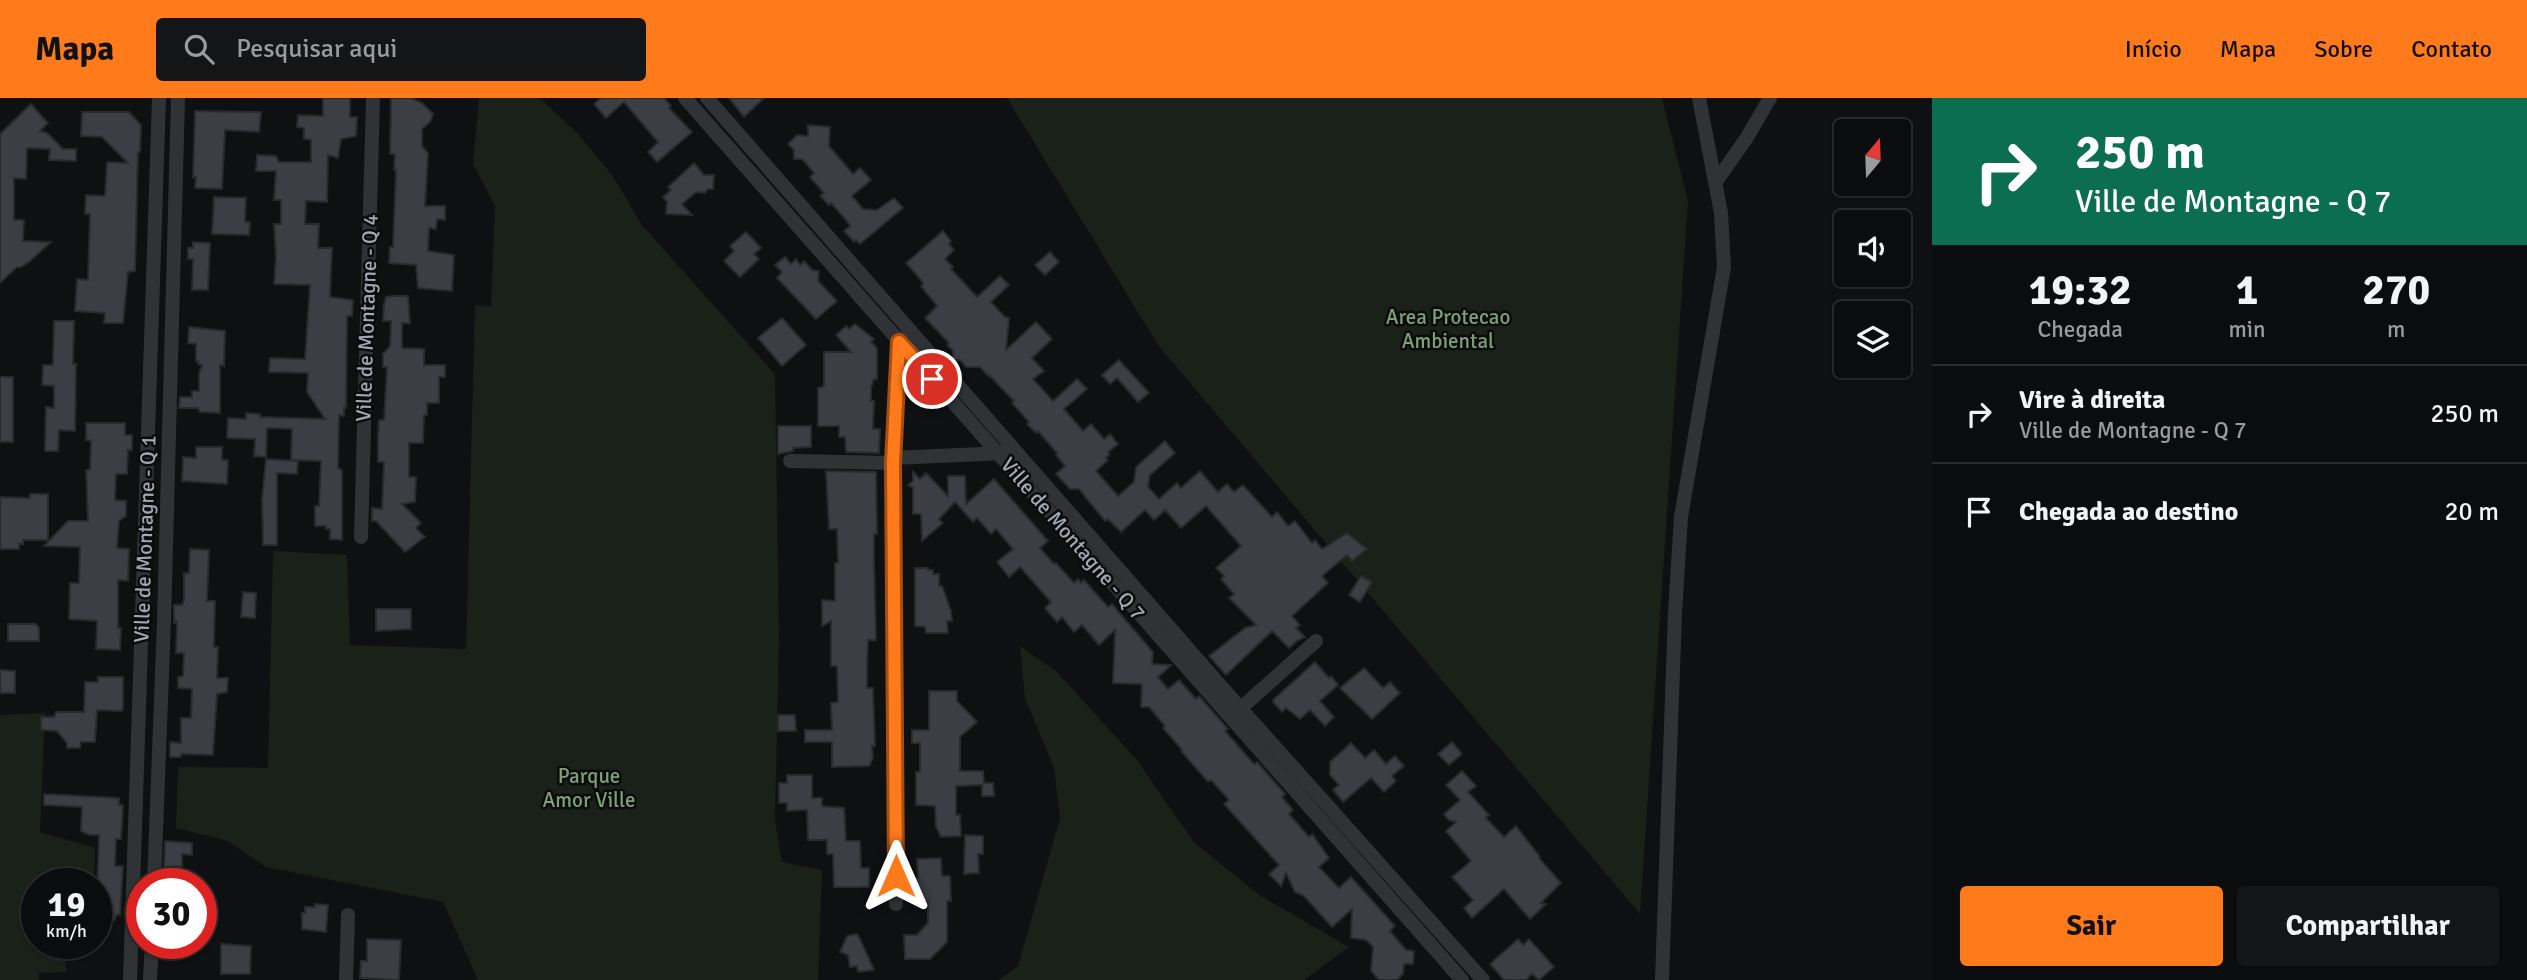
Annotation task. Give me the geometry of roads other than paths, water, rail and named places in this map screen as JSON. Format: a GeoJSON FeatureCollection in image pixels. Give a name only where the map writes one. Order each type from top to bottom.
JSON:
{"type":"FeatureCollection","features":[{"type":"Feature","properties":{"kind":"street","name":"Ville de Montagne - Q 1"},"geometry":{"type":"LineString","coordinates":[[130,980],[159,98]]}},
{"type":"Feature","properties":{"kind":"street","name":"Ville de Montagne - Q 1"},"geometry":{"type":"LineString","coordinates":[[155,868],[178,98]]}},
{"type":"Feature","properties":{"kind":"street","name":"Ville de Montagne - Q 4"},"geometry":{"type":"LineString","coordinates":[[361,537],[373,98]]}},
{"type":"Feature","properties":{"kind":"street","name":"Ville de Montagne - Q 7"},"geometry":{"type":"LineString","coordinates":[[685,98],[999,454],[1223,698],[1241,708],[1483,980]]}},
{"type":"Feature","properties":{"kind":"street","name":"Ville de Montagne - Q 7"},"geometry":{"type":"LineString","coordinates":[[707,98],[1016,452],[1462,980]]}},
{"type":"Feature","properties":{"kind":"street"},"geometry":{"type":"LineString","coordinates":[[1662,980],[1681,517],[1724,267],[1721,214],[1699,98]]}},
{"type":"Feature","properties":{"kind":"street"},"geometry":{"type":"LineString","coordinates":[[1714,183],[1746,139],[1770,98]]}},
{"type":"Feature","properties":{"kind":"street"},"geometry":{"type":"LineString","coordinates":[[154,241],[175,242]]}},
{"type":"Feature","properties":{"kind":"street"},"geometry":{"type":"LineString","coordinates":[[896,904],[893,461],[899,342],[904,322]]}},
{"type":"Feature","properties":{"kind":"street"},"geometry":{"type":"LineString","coordinates":[[790,461],[893,461],[1016,452]]}},
{"type":"Feature","properties":{"kind":"street"},"geometry":{"type":"LineString","coordinates":[[142,619],[164,621]]}},
{"type":"Feature","properties":{"kind":"street"},"geometry":{"type":"LineString","coordinates":[[1241,708],[1316,642]]}},
{"type":"Feature","properties":{"kind":"street"},"geometry":{"type":"LineString","coordinates":[[346,980],[348,915]]}},
{"type":"Feature","properties":{"kind":"street"},"geometry":{"type":"LineString","coordinates":[[150,980],[151,959]]}},
{"type":"Feature","properties":{"kind":"park label","name":"Area Protecao Ambiental"},"geometry":{"type":"Point","coordinates":[1448,329]}},
{"type":"Feature","properties":{"kind":"park label","name":"Parque Amor Ville"},"geometry":{"type":"Point","coordinates":[589,788]}}]}
